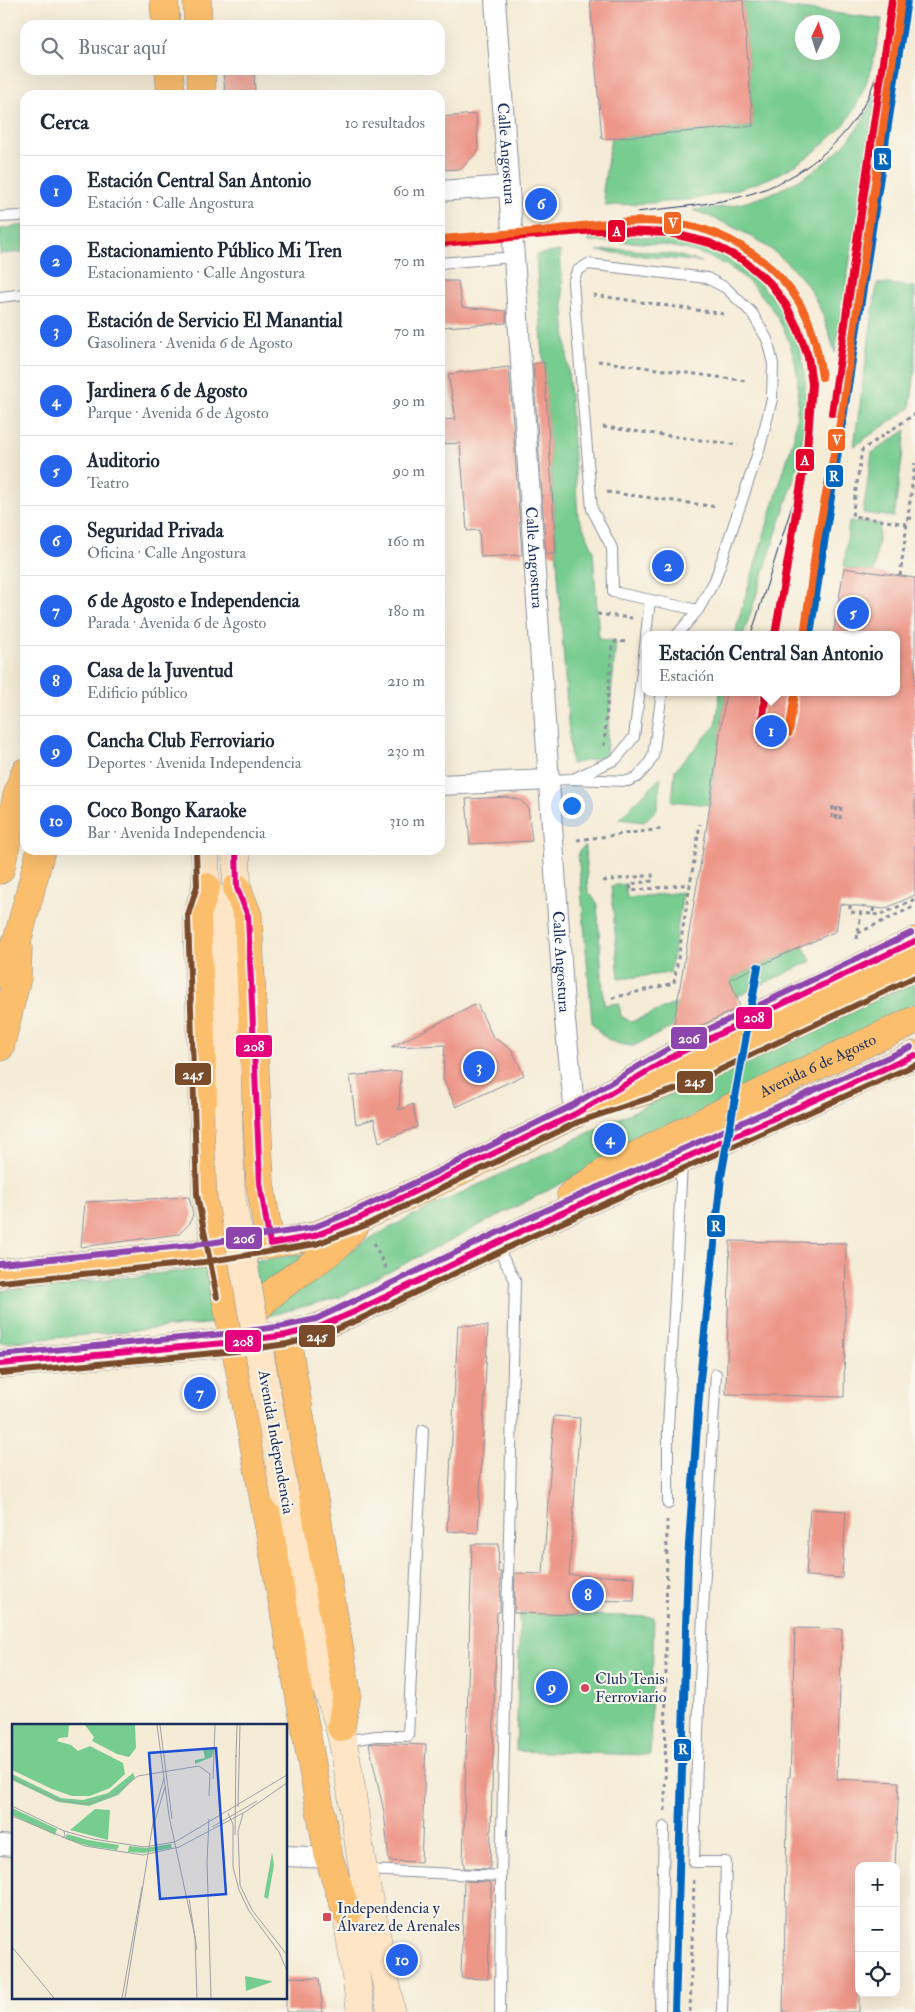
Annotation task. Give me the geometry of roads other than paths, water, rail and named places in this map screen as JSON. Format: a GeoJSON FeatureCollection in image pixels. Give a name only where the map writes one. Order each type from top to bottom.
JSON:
{"type":"FeatureCollection","features":[{"type":"Feature","properties":{"kind":"main road"},"geometry":{"type":"LineString","coordinates":[[164,0],[166,20]]}},
{"type":"Feature","properties":{"kind":"main road"},"geometry":{"type":"LineString","coordinates":[[196,0],[198,20]]}},
{"type":"Feature","properties":{"kind":"main road"},"geometry":{"type":"LineString","coordinates":[[169,75],[171,90]]}},
{"type":"Feature","properties":{"kind":"main road"},"geometry":{"type":"LineString","coordinates":[[200,75],[202,90]]}},
{"type":"Feature","properties":{"kind":"main road"},"geometry":{"type":"LineString","coordinates":[[0,870],[14,787]]}},
{"type":"Feature","properties":{"kind":"main road"},"geometry":{"type":"LineString","coordinates":[[0,973],[18,938],[40,855]]}},
{"type":"Feature","properties":{"kind":"main road","name":"Avenida Independencia"},"geometry":{"type":"LineString","coordinates":[[205,855],[206,887],[222,916],[231,1194],[318,1669],[316,1692],[346,1871],[347,1914],[361,2012]]}},
{"type":"Feature","properties":{"kind":"main road","name":"Avenida Independencia"},"geometry":{"type":"LineString","coordinates":[[222,916],[237,888],[236,855]]}},
{"type":"Feature","properties":{"kind":"main road"},"geometry":{"type":"LineString","coordinates":[[206,887],[197,915],[206,1194],[235,1342],[329,1858],[347,1914]]}},
{"type":"Feature","properties":{"kind":"main road"},"geometry":{"type":"LineString","coordinates":[[237,888],[248,916],[260,1183],[270,1244]]}},
{"type":"Feature","properties":{"kind":"main road"},"geometry":{"type":"LineString","coordinates":[[0,1046],[17,977],[18,938]]}},
{"type":"Feature","properties":{"kind":"main road"},"geometry":{"type":"LineString","coordinates":[[235,1342],[246,1321],[281,1284],[338,1244],[445,1178],[575,1114],[675,1055],[915,941]]}},
{"type":"Feature","properties":{"kind":"main road"},"geometry":{"type":"LineString","coordinates":[[575,1114],[684,1077],[915,967]]}},
{"type":"Feature","properties":{"kind":"main road","name":"Avenida 6 de Agosto"},"geometry":{"type":"LineString","coordinates":[[505,1239],[611,1168],[794,1077],[915,1020]]}},
{"type":"Feature","properties":{"kind":"main road","name":"Avenida 6 de Agosto"},"geometry":{"type":"LineString","coordinates":[[0,1364],[235,1342],[286,1335],[319,1327],[682,1158],[915,1055]]}},
{"type":"Feature","properties":{"kind":"main road"},"geometry":{"type":"LineString","coordinates":[[0,1273],[218,1251],[367,1227]]}},
{"type":"Feature","properties":{"kind":"main road"},"geometry":{"type":"LineString","coordinates":[[286,1335],[347,1694],[342,1734]]}},
{"type":"Feature","properties":{"kind":"main road","name":"Avenida Independencia"},"geometry":{"type":"LineString","coordinates":[[318,1669],[328,1688],[342,1734],[363,1870],[391,2012]]}},
{"type":"Feature","properties":{"kind":"street","name":"Calle Angostura"},"geometry":{"type":"LineString","coordinates":[[494,0],[514,257],[565,1021],[575,1114]]}},
{"type":"Feature","properties":{"kind":"street"},"geometry":{"type":"LineString","coordinates":[[445,191],[508,186]]}},
{"type":"Feature","properties":{"kind":"street"},"geometry":{"type":"LineString","coordinates":[[445,785],[548,780]]}},
{"type":"Feature","properties":{"kind":"street"},"geometry":{"type":"LineString","coordinates":[[288,1856],[329,1858]]}},
{"type":"Feature","properties":{"kind":"lane"},"geometry":{"type":"LineString","coordinates":[[0,217],[19,216]]}},
{"type":"Feature","properties":{"kind":"lane"},"geometry":{"type":"LineString","coordinates":[[445,264],[514,257]]}},
{"type":"Feature","properties":{"kind":"lane"},"geometry":{"type":"LineString","coordinates":[[680,631],[698,610],[715,580],[760,447],[772,399],[773,364],[767,339],[752,313],[726,288],[708,278],[588,264],[577,271],[573,283],[592,509],[612,548],[613,592],[698,610]]}},
{"type":"Feature","properties":{"kind":"lane"},"geometry":{"type":"LineString","coordinates":[[0,297],[20,295]]}},
{"type":"Feature","properties":{"kind":"lane"},"geometry":{"type":"LineString","coordinates":[[647,631],[650,600]]}},
{"type":"Feature","properties":{"kind":"lane"},"geometry":{"type":"LineString","coordinates":[[572,779],[612,762],[634,737],[642,670]]}},
{"type":"Feature","properties":{"kind":"lane"},"geometry":{"type":"LineString","coordinates":[[548,780],[628,781],[637,777],[653,756],[661,696]]}},
{"type":"Feature","properties":{"kind":"lane"},"geometry":{"type":"LineString","coordinates":[[668,1504],[668,1427],[682,1158]]}},
{"type":"Feature","properties":{"kind":"lane"},"geometry":{"type":"LineString","coordinates":[[500,2012],[501,1876],[515,1280],[505,1239]]}},
{"type":"Feature","properties":{"kind":"lane"},"geometry":{"type":"LineString","coordinates":[[716,1374],[705,1563],[694,1862],[726,1862],[722,2012]]}},
{"type":"Feature","properties":{"kind":"lane"},"geometry":{"type":"LineString","coordinates":[[342,1734],[408,1736],[423,1430]]}},
{"type":"Feature","properties":{"kind":"lane"},"geometry":{"type":"LineString","coordinates":[[660,2012],[664,1827]]}},
{"type":"Feature","properties":{"kind":"lane"},"geometry":{"type":"LineString","coordinates":[[363,1870],[501,1876]]}},
{"type":"Feature","properties":{"kind":"tram line"},"geometry":{"type":"LineString","coordinates":[[637,212],[737,198],[768,188],[803,169],[835,143],[860,112],[871,90],[884,51]]}},
{"type":"Feature","properties":{"kind":"tram line"},"geometry":{"type":"LineString","coordinates":[[752,631],[803,471]]}},
{"type":"Feature","properties":{"kind":"place","name":"Seguridad Privada"},"geometry":{"type":"Point","coordinates":[541,204]}},
{"type":"Feature","properties":{"kind":"place","name":"Estacionamiento Público Mi Tren"},"geometry":{"type":"Point","coordinates":[668,566]}},
{"type":"Feature","properties":{"kind":"place","name":"Auditorio"},"geometry":{"type":"Point","coordinates":[853,613]}},
{"type":"Feature","properties":{"kind":"place","name":"Estación Central San Antonio"},"geometry":{"type":"Point","coordinates":[771,731]}},
{"type":"Feature","properties":{"kind":"place","name":"Estación de Servicio El Manantial"},"geometry":{"type":"Point","coordinates":[479,1067]}},
{"type":"Feature","properties":{"kind":"place","name":"Jardinera 6 de Agosto"},"geometry":{"type":"Point","coordinates":[610,1139]}},
{"type":"Feature","properties":{"kind":"place","name":"6 de Agosto e Independencia"},"geometry":{"type":"Point","coordinates":[200,1393]}},
{"type":"Feature","properties":{"kind":"place","name":"Casa de la Juventud"},"geometry":{"type":"Point","coordinates":[588,1595]}},
{"type":"Feature","properties":{"kind":"place","name":"Cancha Club Ferroviario"},"geometry":{"type":"Point","coordinates":[552,1687]}},
{"type":"Feature","properties":{"kind":"place","name":"Club Tenis Ferroviario"},"geometry":{"type":"Point","coordinates":[585,1688]}},
{"type":"Feature","properties":{"kind":"place","name":"Independencia y Álvarez de Arenales"},"geometry":{"type":"Point","coordinates":[327,1917]}},
{"type":"Feature","properties":{"kind":"place","name":"Coco Bongo Karaoke"},"geometry":{"type":"Point","coordinates":[402,1960]}}]}
